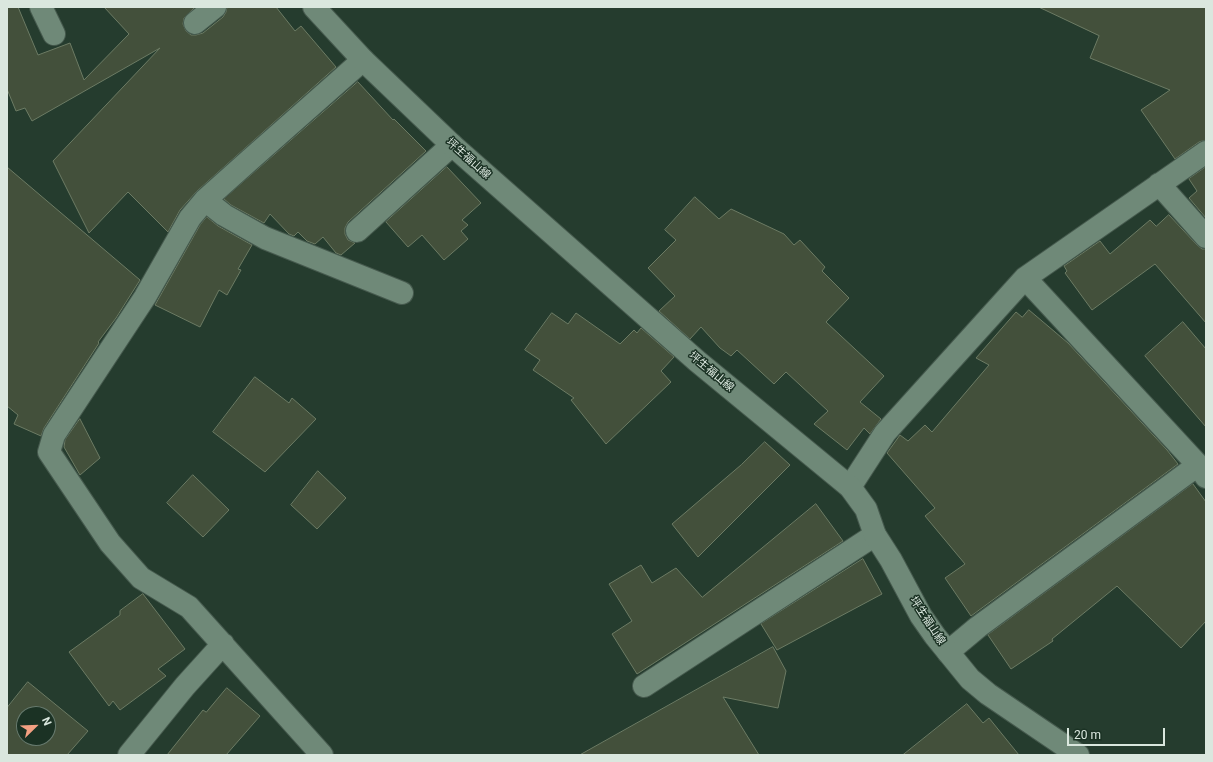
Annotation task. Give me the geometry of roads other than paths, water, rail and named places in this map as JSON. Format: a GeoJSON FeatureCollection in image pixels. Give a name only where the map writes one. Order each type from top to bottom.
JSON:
{"type":"FeatureCollection","features":[{"type":"Feature","properties":{"kind":"street"},"geometry":{"type":"LineString","coordinates":[[42,7],[54,34]]}},
{"type":"Feature","properties":{"kind":"street"},"geometry":{"type":"LineString","coordinates":[[195,23],[215,7]]}},
{"type":"Feature","properties":{"kind":"street","name":"坪生福山線"},"geometry":{"type":"LineString","coordinates":[[314,7],[363,60],[452,145],[697,361],[850,487],[866,509],[875,535],[891,560],[921,616],[970,679],[988,694],[1078,755]]}},
{"type":"Feature","properties":{"kind":"street"},"geometry":{"type":"LineString","coordinates":[[322,755],[189,607],[141,578],[110,543],[49,452],[54,435],[145,297],[190,218],[206,200],[363,60]]}},
{"type":"Feature","properties":{"kind":"street"},"geometry":{"type":"LineString","coordinates":[[357,231],[452,145]]}},
{"type":"Feature","properties":{"kind":"street"},"geometry":{"type":"LineString","coordinates":[[850,487],[885,433],[1025,278],[1206,152]]}},
{"type":"Feature","properties":{"kind":"street"},"geometry":{"type":"LineString","coordinates":[[1159,184],[1206,237]]}},
{"type":"Feature","properties":{"kind":"street"},"geometry":{"type":"LineString","coordinates":[[206,200],[224,215],[265,238],[402,293]]}},
{"type":"Feature","properties":{"kind":"street"},"geometry":{"type":"LineString","coordinates":[[948,652],[978,627],[1202,471],[1025,278]]}},
{"type":"Feature","properties":{"kind":"street"},"geometry":{"type":"LineString","coordinates":[[644,686],[875,535]]}},
{"type":"Feature","properties":{"kind":"street"},"geometry":{"type":"LineString","coordinates":[[129,755],[185,686],[223,644]]}}]}
